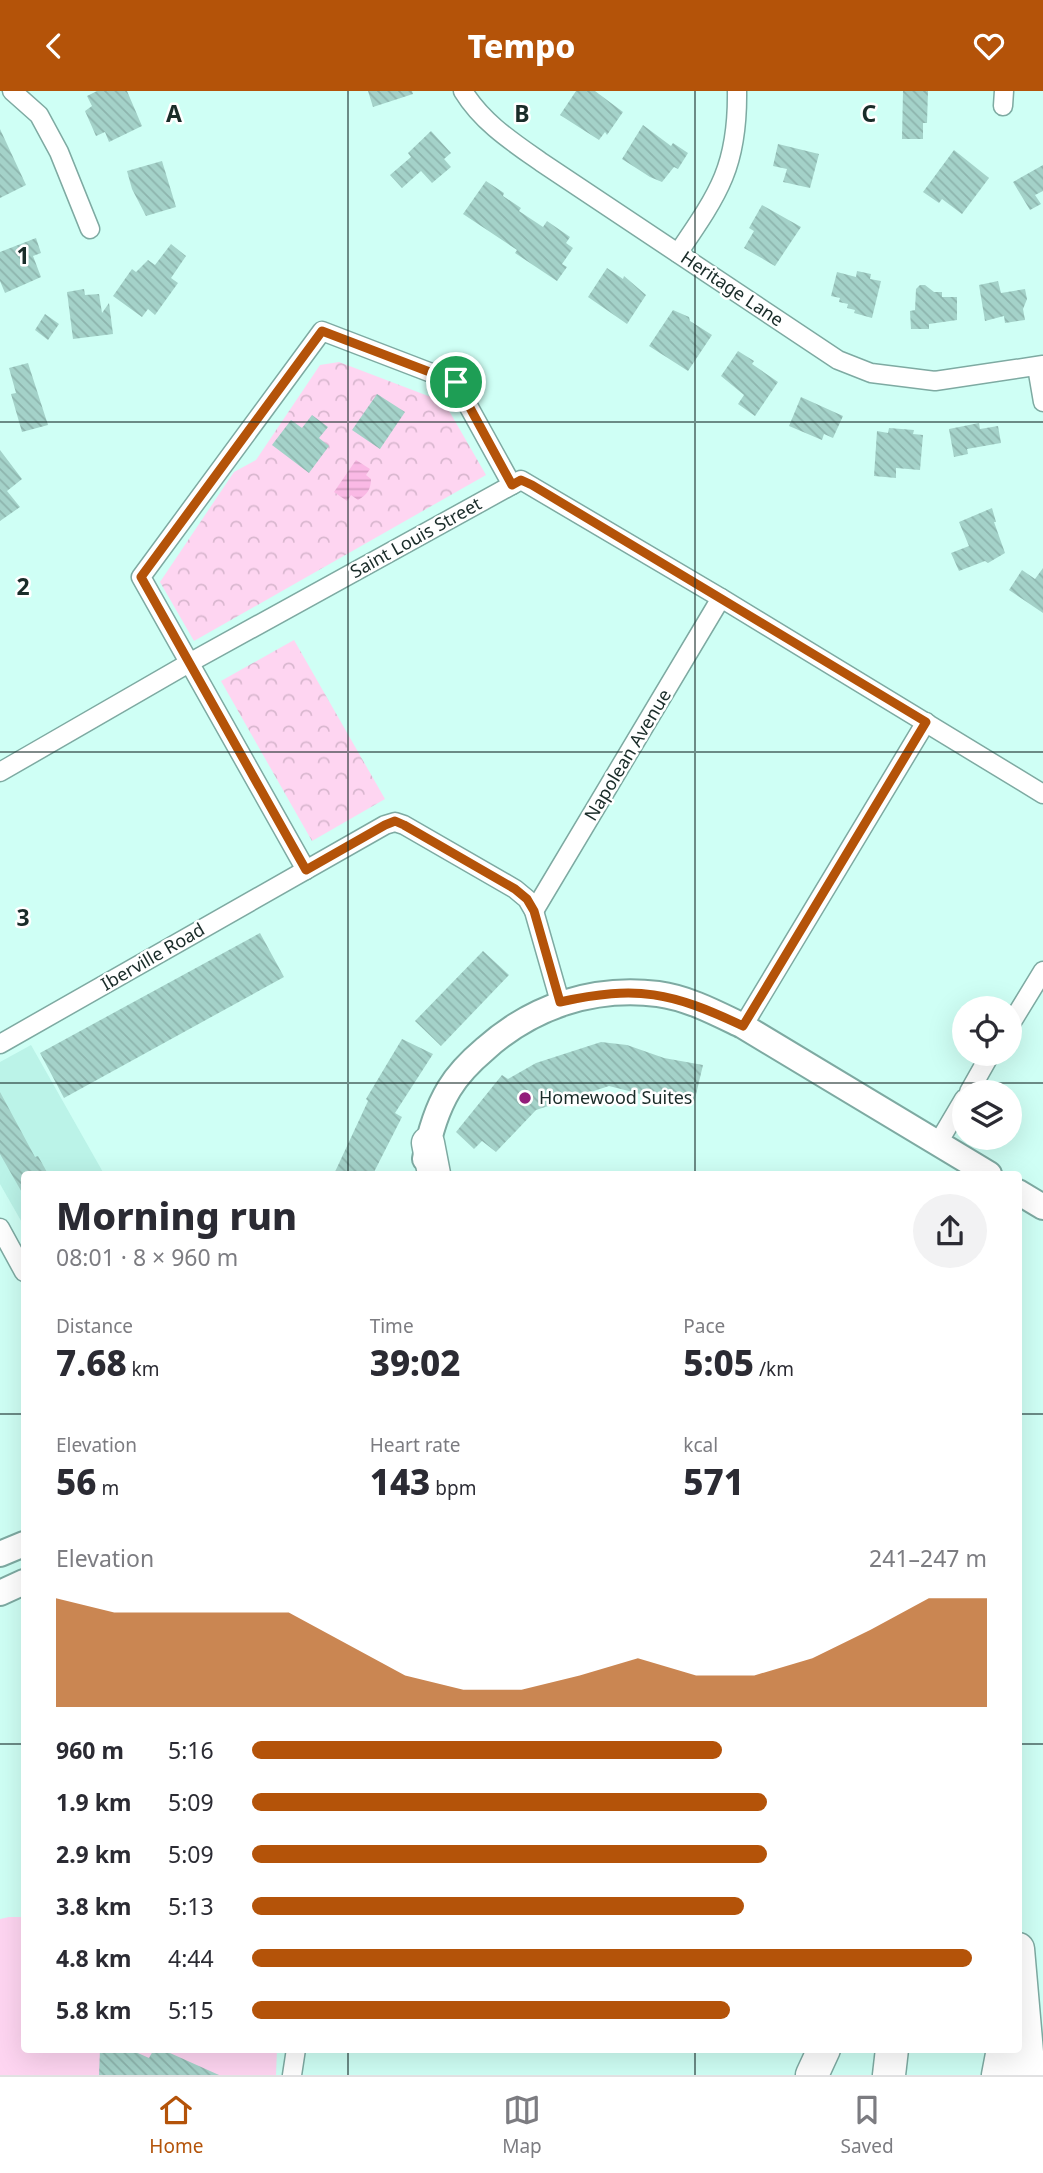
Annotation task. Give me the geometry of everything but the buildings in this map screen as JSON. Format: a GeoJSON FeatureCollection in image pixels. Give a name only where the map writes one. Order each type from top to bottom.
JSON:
{"type":"FeatureCollection","features":[{"type":"Feature","properties":{"kind":"highway"},"geometry":{"type":"LineString","coordinates":[[428,1143],[433,1171]]}},
{"type":"Feature","properties":{"kind":"highway"},"geometry":{"type":"LineString","coordinates":[[1022,1997],[1029,2075]]}},
{"type":"Feature","properties":{"kind":"highway"},"geometry":{"type":"LineString","coordinates":[[812,2075],[822,2053]]}},
{"type":"Feature","properties":{"kind":"highway"},"geometry":{"type":"LineString","coordinates":[[889,2075],[891,2053]]}},
{"type":"Feature","properties":{"kind":"highway"},"geometry":{"type":"LineString","coordinates":[[998,2075],[1002,2053]]}},
{"type":"Feature","properties":{"kind":"street"},"geometry":{"type":"LineString","coordinates":[[12,91],[39,115],[59,152],[90,229]]}},
{"type":"Feature","properties":{"kind":"street","name":"Heritage Lane"},"geometry":{"type":"LineString","coordinates":[[463,91],[474,109],[499,132],[838,360],[871,373],[935,381],[1040,366]]}},
{"type":"Feature","properties":{"kind":"street"},"geometry":{"type":"LineString","coordinates":[[678,253],[719,192],[732,157],[737,123],[737,91]]}},
{"type":"Feature","properties":{"kind":"street"},"geometry":{"type":"LineString","coordinates":[[306,870],[141,577],[322,331],[456,382],[512,485],[521,480],[532,485],[1043,794]]}},
{"type":"Feature","properties":{"kind":"street"},"geometry":{"type":"LineString","coordinates":[[1040,366],[1043,402]]}},
{"type":"Feature","properties":{"kind":"street","name":"Saint Louis Street"},"geometry":{"type":"LineString","coordinates":[[0,772],[189,663],[512,485]]}},
{"type":"Feature","properties":{"kind":"street","name":"Napolean Avenue"},"geometry":{"type":"LineString","coordinates":[[534,911],[721,598]]}},
{"type":"Feature","properties":{"kind":"street"},"geometry":{"type":"LineString","coordinates":[[743,1026],[926,722]]}},
{"type":"Feature","properties":{"kind":"street","name":"Iberville Road"},"geometry":{"type":"LineString","coordinates":[[0,1044],[395,821],[515,889],[527,899],[534,911]]}},
{"type":"Feature","properties":{"kind":"street"},"geometry":{"type":"LineString","coordinates":[[534,911],[560,1002]]}},
{"type":"Feature","properties":{"kind":"street"},"geometry":{"type":"LineString","coordinates":[[1022,1005],[1043,971]]}},
{"type":"Feature","properties":{"kind":"street"},"geometry":{"type":"LineString","coordinates":[[423,1171],[428,1143],[449,1088],[472,1060],[506,1030],[560,1002],[622,992],[660,995],[701,1006],[743,1026],[984,1171]]}},
{"type":"Feature","properties":{"kind":"street"},"geometry":{"type":"LineString","coordinates":[[938,1143],[952,1119]]}},
{"type":"Feature","properties":{"kind":"street"},"geometry":{"type":"LineString","coordinates":[[1022,1194],[1043,1206]]}},
{"type":"Feature","properties":{"kind":"street"},"geometry":{"type":"LineString","coordinates":[[0,1228],[21,1266]]}},
{"type":"Feature","properties":{"kind":"street"},"geometry":{"type":"LineString","coordinates":[[0,1554],[21,1545]]}},
{"type":"Feature","properties":{"kind":"street"},"geometry":{"type":"LineString","coordinates":[[0,1593],[21,1583]]}},
{"type":"Feature","properties":{"kind":"street"},"geometry":{"type":"LineString","coordinates":[[292,2075],[295,2053]]}},
{"type":"Feature","properties":{"kind":"shaded area"},"geometry":{"type":"Polygon","coordinates":[[[356,460],[370,469],[366,475],[371,479],[370,486],[358,500],[351,495],[347,501],[334,492],[356,460]]]}},
{"type":"Feature","properties":{"kind":"shaded area"},"geometry":{"type":"Polygon","coordinates":[[[31,1045],[102,1171],[21,1171],[21,1221],[0,1184],[0,1062],[31,1045]]]}},
{"type":"Feature","properties":{"kind":"green space"},"geometry":{"type":"Polygon","coordinates":[[[339,362],[444,402],[486,475],[194,641],[160,582],[234,472],[256,460],[320,365],[339,362]]]}},
{"type":"Feature","properties":{"kind":"green space"},"geometry":{"type":"Polygon","coordinates":[[[294,640],[385,799],[312,841],[221,681],[294,640]]]}},
{"type":"Feature","properties":{"kind":"green space"},"geometry":{"type":"Polygon","coordinates":[[[21,1917],[21,2053],[277,2053],[276,2075],[0,2075],[0,1919],[21,1917]]]}},
{"type":"Feature","properties":{"kind":"place","name":"Homewood Suites"},"geometry":{"type":"Point","coordinates":[525,1098]}},
{"type":"Feature","properties":{"kind":"route"},"geometry":{"type":"LineString","coordinates":[[322,331],[456,382],[512,485],[521,480],[532,485],[926,722],[743,1026],[701,1006],[660,995],[622,992],[560,1002],[534,911],[527,899],[515,889],[395,821],[306,870],[141,577],[322,331]]}}]}
